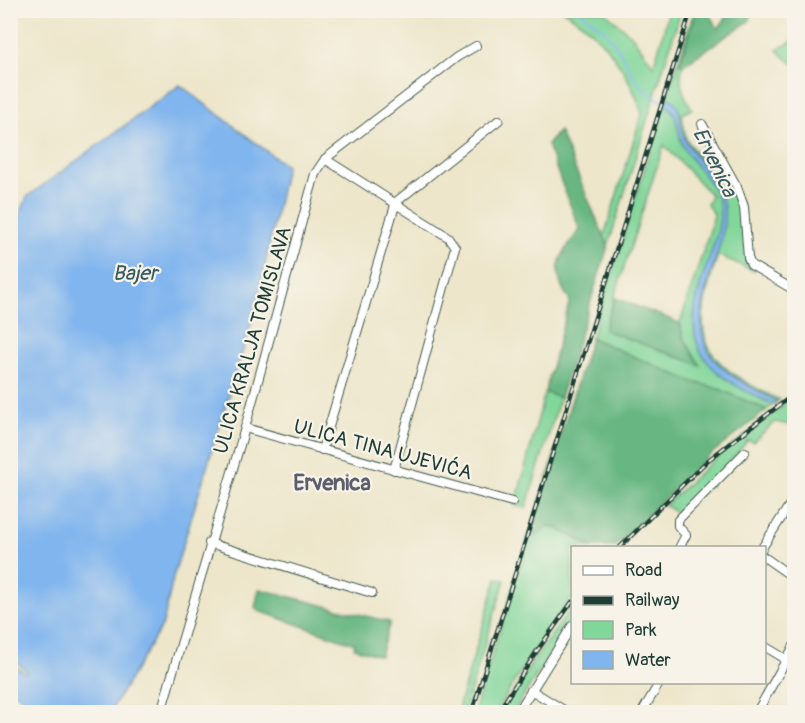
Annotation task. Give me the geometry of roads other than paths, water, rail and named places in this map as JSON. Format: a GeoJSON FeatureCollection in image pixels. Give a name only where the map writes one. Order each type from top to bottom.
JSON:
{"type":"FeatureCollection","features":[{"type":"Feature","properties":{"kind":"street","name":"ULICA KRALJA TOMISLAVA"},"geometry":{"type":"LineString","coordinates":[[161,712],[209,543],[245,428],[315,174],[325,159],[458,57],[476,46]]}},
{"type":"Feature","properties":{"kind":"street"},"geometry":{"type":"LineString","coordinates":[[322,450],[396,202],[499,120]]}},
{"type":"Feature","properties":{"kind":"street"},"geometry":{"type":"LineString","coordinates":[[702,123],[737,187],[744,207],[748,258],[751,265],[795,290]]}},
{"type":"Feature","properties":{"kind":"street"},"geometry":{"type":"LineString","coordinates":[[325,159],[396,202],[453,242],[455,254],[394,470]]}},
{"type":"Feature","properties":{"kind":"street","name":"ULICA TINA UJEVIĆA"},"geometry":{"type":"LineString","coordinates":[[245,428],[512,502]]}},
{"type":"Feature","properties":{"kind":"street"},"geometry":{"type":"LineString","coordinates":[[680,546],[686,535],[678,526],[678,520],[746,452]]}},
{"type":"Feature","properties":{"kind":"street"},"geometry":{"type":"LineString","coordinates":[[763,546],[795,498]]}},
{"type":"Feature","properties":{"kind":"street"},"geometry":{"type":"LineString","coordinates":[[209,543],[372,593]]}},
{"type":"Feature","properties":{"kind":"street"},"geometry":{"type":"LineString","coordinates":[[766,558],[795,578]]}},
{"type":"Feature","properties":{"kind":"street"},"geometry":{"type":"LineString","coordinates":[[518,712],[571,629]]}},
{"type":"Feature","properties":{"kind":"street"},"geometry":{"type":"LineString","coordinates":[[757,712],[791,661],[795,646]]}},
{"type":"Feature","properties":{"kind":"street"},"geometry":{"type":"LineString","coordinates":[[766,647],[791,661]]}},
{"type":"Feature","properties":{"kind":"street"},"geometry":{"type":"LineString","coordinates":[[642,712],[659,684]]}},
{"type":"Feature","properties":{"kind":"street"},"geometry":{"type":"LineString","coordinates":[[531,690],[567,712]]}},
{"type":"Feature","properties":{"kind":"water","name":"Bajer"},"geometry":{"type":"Polygon","coordinates":[[[180,85],[286,166],[256,308],[174,574],[163,624],[110,712],[58,712],[36,705],[11,691],[11,663],[25,673],[27,671],[10,657],[11,238],[27,197],[180,85]]]}},
{"type":"Feature","properties":{"kind":"water"},"geometry":{"type":"Polygon","coordinates":[[[667,97],[679,109],[684,137],[713,180],[724,208],[722,238],[705,294],[702,317],[703,335],[708,350],[718,364],[733,376],[777,401],[772,404],[728,380],[712,367],[695,337],[694,318],[698,295],[718,232],[719,201],[711,185],[684,148],[673,112],[665,104],[667,97]]]}},
{"type":"Feature","properties":{"kind":"waterway","name":"Ervenica"},"geometry":{"type":"LineString","coordinates":[[577,10],[607,33],[638,83],[646,91],[666,102]]}},
{"type":"Feature","properties":{"kind":"waterway","name":"Ervenica"},"geometry":{"type":"LineString","coordinates":[[788,407],[794,416]]}},
{"type":"Feature","properties":{"kind":"railway"},"geometry":{"type":"LineString","coordinates":[[472,712],[691,10]]}},
{"type":"Feature","properties":{"kind":"railway"},"geometry":{"type":"LineString","coordinates":[[621,546],[707,461],[794,394]]}},
{"type":"Feature","properties":{"kind":"railway"},"geometry":{"type":"LineString","coordinates":[[498,712],[571,603]]}},
{"type":"Feature","properties":{"kind":"district","name":"Ervenica"},"geometry":{"type":"Point","coordinates":[332,482]}}]}
